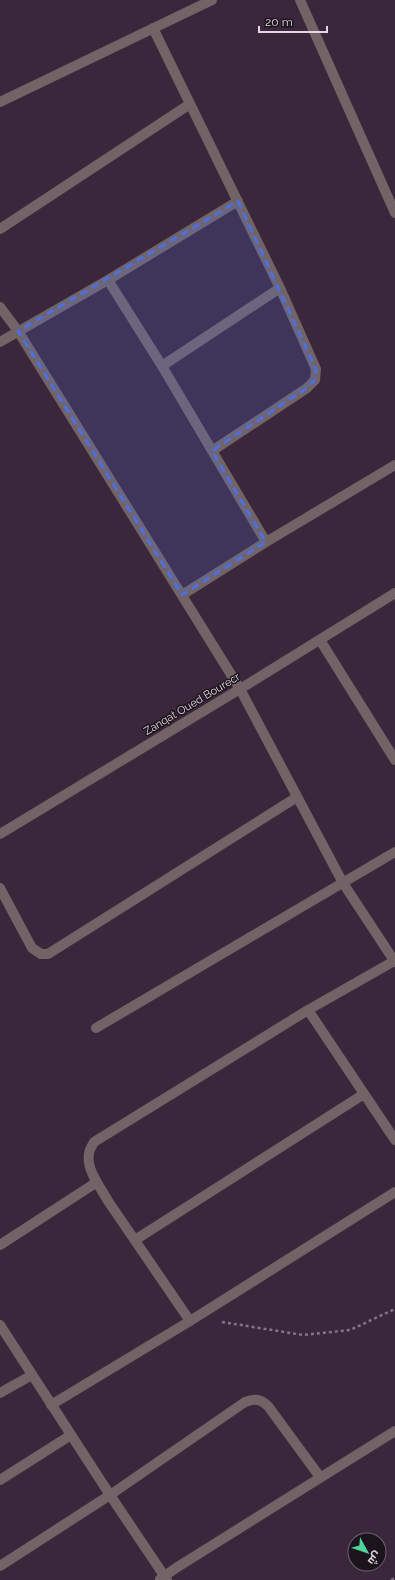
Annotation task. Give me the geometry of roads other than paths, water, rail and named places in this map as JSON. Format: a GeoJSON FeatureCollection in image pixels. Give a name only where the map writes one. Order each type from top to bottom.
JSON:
{"type":"FeatureCollection","features":[{"type":"Feature","properties":{"kind":"street"},"geometry":{"type":"LineString","coordinates":[[1,98],[212,0]]}},
{"type":"Feature","properties":{"kind":"street"},"geometry":{"type":"LineString","coordinates":[[300,0],[395,213]]}},
{"type":"Feature","properties":{"kind":"street"},"geometry":{"type":"LineString","coordinates":[[153,28],[280,288],[316,369],[315,380],[307,388],[212,451]]}},
{"type":"Feature","properties":{"kind":"street"},"geometry":{"type":"LineString","coordinates":[[0,229],[190,104]]}},
{"type":"Feature","properties":{"kind":"street"},"geometry":{"type":"LineString","coordinates":[[0,342],[108,280],[238,201]]}},
{"type":"Feature","properties":{"kind":"street"},"geometry":{"type":"LineString","coordinates":[[108,280],[162,366],[266,542]]}},
{"type":"Feature","properties":{"kind":"street"},"geometry":{"type":"LineString","coordinates":[[162,366],[280,288]]}},
{"type":"Feature","properties":{"kind":"street"},"geometry":{"type":"LineString","coordinates":[[0,307],[18,332],[240,689],[343,883],[394,962],[308,1010],[94,1142],[89,1154],[89,1164],[97,1182],[135,1240],[192,1319]]}},
{"type":"Feature","properties":{"kind":"street"},"geometry":{"type":"LineString","coordinates":[[182,595],[266,542],[395,465]]}},
{"type":"Feature","properties":{"kind":"street","name":"Zanqat Oued Bourecr"},"geometry":{"type":"LineString","coordinates":[[0,834],[240,689],[395,593]]}},
{"type":"Feature","properties":{"kind":"street"},"geometry":{"type":"LineString","coordinates":[[320,640],[395,760]]}},
{"type":"Feature","properties":{"kind":"street"},"geometry":{"type":"LineString","coordinates":[[0,888],[32,948],[41,954],[48,954],[297,797]]}},
{"type":"Feature","properties":{"kind":"street"},"geometry":{"type":"LineString","coordinates":[[96,1028],[395,852]]}},
{"type":"Feature","properties":{"kind":"street"},"geometry":{"type":"LineString","coordinates":[[308,1010],[395,1140]]}},
{"type":"Feature","properties":{"kind":"street"},"geometry":{"type":"LineString","coordinates":[[135,1240],[364,1094]]}},
{"type":"Feature","properties":{"kind":"street"},"geometry":{"type":"LineString","coordinates":[[0,1245],[97,1182]]}},
{"type":"Feature","properties":{"kind":"street"},"geometry":{"type":"LineString","coordinates":[[51,1405],[395,1192]]}},
{"type":"Feature","properties":{"kind":"street"},"geometry":{"type":"LineString","coordinates":[[0,1325],[164,1579],[176,1568],[395,1431]]}},
{"type":"Feature","properties":{"kind":"street"},"geometry":{"type":"LineString","coordinates":[[0,1393],[32,1375]]}},
{"type":"Feature","properties":{"kind":"street"},"geometry":{"type":"LineString","coordinates":[[0,1566],[110,1495],[245,1402],[253,1399],[262,1400],[268,1406],[320,1478]]}},
{"type":"Feature","properties":{"kind":"street"},"geometry":{"type":"LineString","coordinates":[[0,1480],[71,1435]]}}]}
